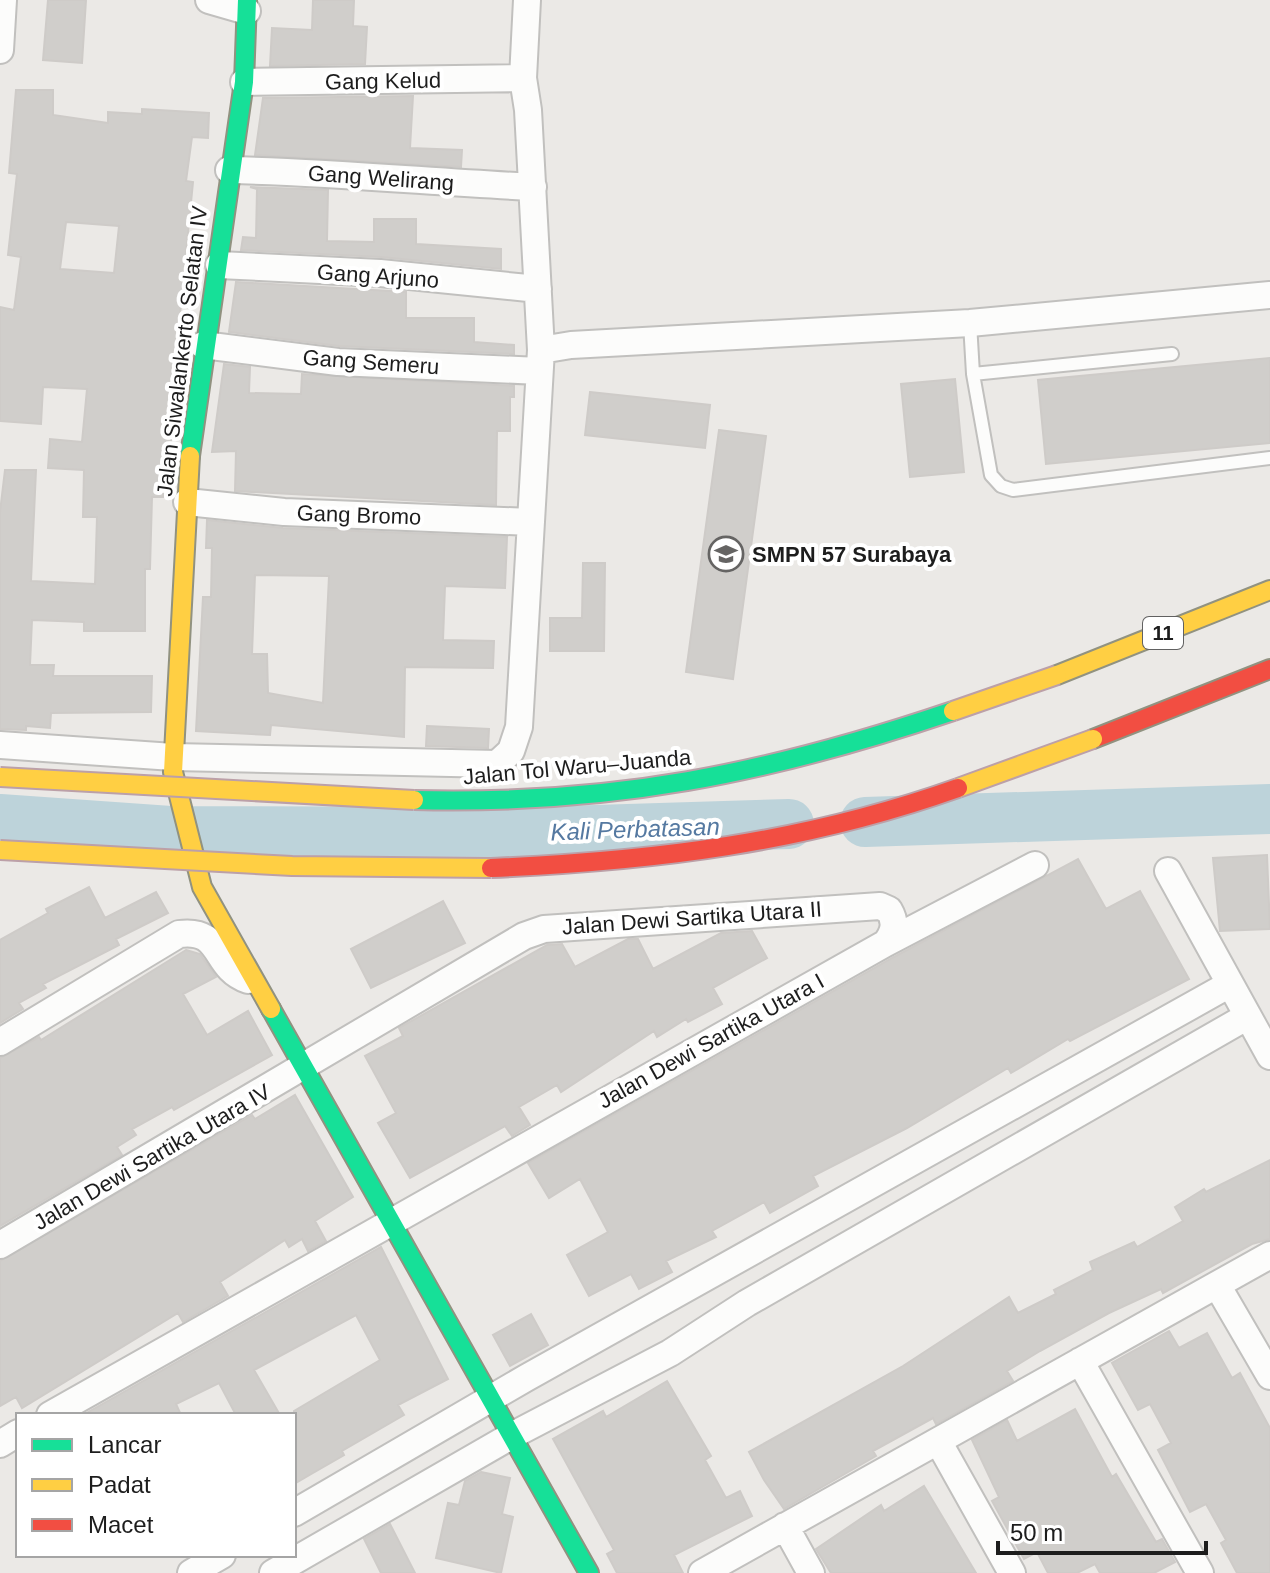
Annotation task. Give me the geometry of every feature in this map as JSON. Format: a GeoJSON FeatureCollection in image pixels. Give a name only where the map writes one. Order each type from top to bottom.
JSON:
{"type":"FeatureCollection","features":[{"type":"Feature","properties":{"kind":"main road","name":"Jalan Siwalankerto Selatan IV"},"geometry":{"type":"LineString","coordinates":[[247,5],[244,82],[229,170],[219,265],[203,345],[187,502],[173,765],[202,887],[589,1573]]}},
{"type":"Feature","properties":{"kind":"main road","name":"Jalan Tol Waru–Juanda"},"geometry":{"type":"LineString","coordinates":[[0,777],[398,800],[505,801],[672,787],[738,775],[887,733],[1057,675],[1270,590]]}},
{"type":"Feature","properties":{"kind":"main road"},"geometry":{"type":"LineString","coordinates":[[0,850],[367,869],[513,868],[684,856],[780,840],[901,806],[1093,739],[1270,669]]}},
{"type":"Feature","properties":{"kind":"street"},"geometry":{"type":"LineString","coordinates":[[0,48],[3,0]]}},
{"type":"Feature","properties":{"kind":"street"},"geometry":{"type":"LineString","coordinates":[[209,0],[247,5]]}},
{"type":"Feature","properties":{"kind":"street"},"geometry":{"type":"LineString","coordinates":[[0,745],[173,765],[497,764],[511,751],[519,727],[540,361],[533,187],[523,78],[527,0]]}},
{"type":"Feature","properties":{"kind":"street","name":"Gang Kelud"},"geometry":{"type":"LineString","coordinates":[[244,82],[523,78]]}},
{"type":"Feature","properties":{"kind":"street","name":"Gang Welirang"},"geometry":{"type":"LineString","coordinates":[[229,170],[316,171],[401,181],[533,187]]}},
{"type":"Feature","properties":{"kind":"street","name":"Gang Arjuno"},"geometry":{"type":"LineString","coordinates":[[219,265],[380,273],[538,289]]}},
{"type":"Feature","properties":{"kind":"street","name":"Gang Semeru"},"geometry":{"type":"LineString","coordinates":[[203,345],[338,362],[540,361],[571,345],[970,323],[1270,295]]}},
{"type":"Feature","properties":{"kind":"street","name":"Gang Bromo"},"geometry":{"type":"LineString","coordinates":[[187,502],[284,512],[531,522]]}},
{"type":"Feature","properties":{"kind":"street","name":"Jalan Dewi Sartika Utara I"},"geometry":{"type":"LineString","coordinates":[[54,1413],[886,943],[1035,865]]}},
{"type":"Feature","properties":{"kind":"street"},"geometry":{"type":"LineString","coordinates":[[1168,871],[1270,1056]]}},
{"type":"Feature","properties":{"kind":"street","name":"Jalan Dewi Sartika Utara II"},"geometry":{"type":"LineString","coordinates":[[304,1069],[524,936],[544,929],[880,906],[889,910],[893,917],[894,927],[886,943]]}},
{"type":"Feature","properties":{"kind":"street"},"geometry":{"type":"LineString","coordinates":[[0,1042],[179,934],[197,931],[209,938],[228,970],[255,982]]}},
{"type":"Feature","properties":{"kind":"street"},"geometry":{"type":"LineString","coordinates":[[296,1512],[1230,984]]}},
{"type":"Feature","properties":{"kind":"street"},"geometry":{"type":"LineString","coordinates":[[273,1573],[511,1436],[678,1348],[747,1303],[1248,1016]]}},
{"type":"Feature","properties":{"kind":"street"},"geometry":{"type":"LineString","coordinates":[[1157,1025],[1174,1058]]}},
{"type":"Feature","properties":{"kind":"street","name":"Jalan Dewi Sartika Utara IV"},"geometry":{"type":"LineString","coordinates":[[0,1245],[304,1069]]}},
{"type":"Feature","properties":{"kind":"street"},"geometry":{"type":"LineString","coordinates":[[702,1573],[1270,1255]]}},
{"type":"Feature","properties":{"kind":"street"},"geometry":{"type":"LineString","coordinates":[[1217,1285],[1270,1376]]}},
{"type":"Feature","properties":{"kind":"street"},"geometry":{"type":"LineString","coordinates":[[654,1308],[678,1348]]}},
{"type":"Feature","properties":{"kind":"street"},"geometry":{"type":"LineString","coordinates":[[1080,1361],[1200,1573]]}},
{"type":"Feature","properties":{"kind":"street"},"geometry":{"type":"LineString","coordinates":[[938,1441],[1012,1573]]}},
{"type":"Feature","properties":{"kind":"street"},"geometry":{"type":"LineString","coordinates":[[785,1526],[811,1573]]}},
{"type":"Feature","properties":{"kind":"street"},"geometry":{"type":"LineString","coordinates":[[191,1573],[219,1557]]}},
{"type":"Feature","properties":{"kind":"lane"},"geometry":{"type":"LineString","coordinates":[[970,323],[973,374],[991,475],[1001,486],[1013,490],[1270,458]]}},
{"type":"Feature","properties":{"kind":"lane"},"geometry":{"type":"LineString","coordinates":[[973,374],[1172,354]]}},
{"type":"Feature","properties":{"kind":"building"},"geometry":{"type":"Polygon","coordinates":[[[48,0],[86,0],[82,63],[43,60],[48,0]]]}},
{"type":"Feature","properties":{"kind":"building"},"geometry":{"type":"Polygon","coordinates":[[[313,0],[354,0],[353,26],[367,27],[365,64],[270,66],[272,28],[312,30],[313,0]]]}},
{"type":"Feature","properties":{"kind":"building"},"geometry":{"type":"Polygon","coordinates":[[[16,90],[53,90],[53,115],[108,123],[108,112],[142,114],[142,109],[209,113],[208,138],[192,137],[186,181],[193,182],[176,355],[183,355],[163,497],[152,497],[150,569],[145,569],[145,631],[84,631],[84,622],[32,620],[30,665],[54,665],[53,676],[152,676],[151,712],[51,713],[50,728],[26,726],[26,730],[0,729],[0,512],[5,470],[36,470],[31,581],[95,584],[97,517],[83,517],[84,470],[48,468],[50,439],[82,442],[87,389],[43,387],[41,424],[0,421],[0,307],[14,310],[21,257],[8,255],[17,174],[9,173],[16,90]],[[66,222],[60,269],[114,273],[119,226],[66,222]]]}},
{"type":"Feature","properties":{"kind":"building"},"geometry":{"type":"Polygon","coordinates":[[[413,96],[410,148],[462,150],[461,167],[255,155],[263,98],[413,96]]]}},
{"type":"Feature","properties":{"kind":"building"},"geometry":{"type":"Polygon","coordinates":[[[250,187],[328,190],[327,241],[374,242],[374,219],[416,219],[416,244],[501,249],[501,269],[381,257],[241,250],[243,237],[256,238],[257,189],[250,187]]]}},
{"type":"Feature","properties":{"kind":"building"},"geometry":{"type":"Polygon","coordinates":[[[236,282],[406,292],[406,318],[474,318],[474,342],[514,345],[514,354],[339,346],[229,332],[236,282]]]}},
{"type":"Feature","properties":{"kind":"building"},"geometry":{"type":"Polygon","coordinates":[[[1270,358],[1270,443],[1046,464],[1038,380],[1270,358]]]}},
{"type":"Feature","properties":{"kind":"building"},"geometry":{"type":"Polygon","coordinates":[[[224,364],[250,367],[249,393],[301,394],[302,374],[514,386],[514,397],[510,397],[510,431],[497,431],[496,505],[235,491],[236,451],[212,452],[224,364]]]}},
{"type":"Feature","properties":{"kind":"building"},"geometry":{"type":"Polygon","coordinates":[[[955,379],[964,472],[910,477],[901,384],[955,379]]]}},
{"type":"Feature","properties":{"kind":"building"},"geometry":{"type":"Polygon","coordinates":[[[590,392],[710,405],[705,448],[585,435],[590,392]]]}},
{"type":"Feature","properties":{"kind":"building","name":"SMPN 57 Surabaya"},"geometry":{"type":"Polygon","coordinates":[[[719,430],[766,436],[733,679],[686,672],[719,430]]]}},
{"type":"Feature","properties":{"kind":"building"},"geometry":{"type":"Polygon","coordinates":[[[207,520],[283,528],[507,537],[505,588],[445,586],[443,640],[494,641],[493,668],[405,667],[404,737],[271,725],[270,735],[196,731],[203,597],[211,597],[212,548],[206,548],[207,520]],[[255,575],[252,654],[267,654],[268,693],[323,703],[329,576],[255,575]]]}},
{"type":"Feature","properties":{"kind":"building"},"geometry":{"type":"Polygon","coordinates":[[[583,563],[605,563],[604,651],[550,651],[550,618],[582,618],[583,563]]]}},
{"type":"Feature","properties":{"kind":"building"},"geometry":{"type":"Polygon","coordinates":[[[427,726],[489,729],[488,748],[426,746],[427,726]]]}},
{"type":"Feature","properties":{"kind":"building"},"geometry":{"type":"Polygon","coordinates":[[[1267,855],[1270,929],[1220,931],[1213,858],[1267,855]]]}},
{"type":"Feature","properties":{"kind":"building"},"geometry":{"type":"Polygon","coordinates":[[[1078,859],[1106,909],[1140,891],[1189,979],[1070,1041],[1068,1039],[1011,1073],[1008,1068],[907,1128],[813,1176],[818,1186],[770,1213],[764,1202],[712,1231],[716,1237],[666,1261],[672,1272],[639,1289],[631,1274],[589,1296],[567,1255],[608,1232],[580,1179],[549,1198],[528,1163],[894,957],[1078,859]]]}},
{"type":"Feature","properties":{"kind":"building"},"geometry":{"type":"Polygon","coordinates":[[[89,887],[105,918],[156,892],[168,913],[116,939],[119,945],[43,984],[46,988],[19,1003],[23,1009],[0,1023],[0,940],[48,913],[46,909],[89,887]]]}},
{"type":"Feature","properties":{"kind":"building"},"geometry":{"type":"Polygon","coordinates":[[[443,901],[465,943],[371,988],[351,949],[443,901]]]}},
{"type":"Feature","properties":{"kind":"building"},"geometry":{"type":"Polygon","coordinates":[[[752,931],[767,958],[713,988],[722,1004],[688,1022],[686,1019],[657,1037],[654,1031],[561,1092],[557,1085],[519,1107],[530,1125],[512,1136],[505,1126],[410,1178],[378,1123],[396,1113],[365,1056],[403,1036],[399,1028],[547,945],[562,944],[575,967],[628,939],[638,939],[653,969],[721,933],[752,931]]]}},
{"type":"Feature","properties":{"kind":"building"},"geometry":{"type":"Polygon","coordinates":[[[186,950],[200,954],[216,977],[183,994],[207,1035],[248,1011],[272,1055],[174,1110],[172,1107],[132,1129],[136,1135],[117,1147],[122,1155],[0,1226],[0,1058],[39,1037],[41,1040],[186,950]]]}},
{"type":"Feature","properties":{"kind":"building"},"geometry":{"type":"Polygon","coordinates":[[[295,1095],[353,1197],[315,1221],[326,1241],[308,1251],[302,1239],[289,1247],[285,1240],[220,1282],[228,1296],[183,1322],[178,1313],[22,1408],[16,1397],[0,1406],[0,1261],[252,1115],[255,1119],[295,1095]]]}},
{"type":"Feature","properties":{"kind":"building"},"geometry":{"type":"Polygon","coordinates":[[[1270,1160],[1270,1239],[1252,1244],[1163,1293],[1161,1289],[1109,1313],[1040,1351],[1007,1371],[1013,1381],[936,1424],[933,1418],[873,1451],[876,1456],[784,1509],[764,1480],[749,1452],[903,1366],[1009,1297],[1018,1313],[1056,1294],[1054,1290],[1093,1270],[1090,1262],[1134,1242],[1137,1247],[1183,1221],[1175,1207],[1204,1189],[1206,1192],[1270,1160]]]}},
{"type":"Feature","properties":{"kind":"building"},"geometry":{"type":"Polygon","coordinates":[[[381,1247],[448,1379],[398,1405],[404,1415],[342,1451],[344,1455],[296,1483],[294,1411],[380,1360],[356,1315],[254,1370],[279,1413],[235,1413],[219,1383],[176,1404],[180,1413],[87,1413],[381,1247]]]}},
{"type":"Feature","properties":{"kind":"building"},"geometry":{"type":"Polygon","coordinates":[[[531,1314],[548,1345],[510,1366],[493,1335],[531,1314]]]}},
{"type":"Feature","properties":{"kind":"building"},"geometry":{"type":"Polygon","coordinates":[[[1169,1331],[1179,1348],[1207,1333],[1232,1378],[1240,1373],[1270,1428],[1270,1573],[1237,1573],[1221,1543],[1226,1540],[1206,1504],[1190,1512],[1158,1450],[1171,1443],[1150,1404],[1138,1410],[1112,1363],[1169,1331]]]}},
{"type":"Feature","properties":{"kind":"building"},"geometry":{"type":"Polygon","coordinates":[[[667,1381],[711,1456],[705,1460],[726,1498],[740,1491],[752,1516],[674,1555],[683,1573],[617,1573],[607,1554],[614,1550],[553,1439],[603,1411],[606,1417],[667,1381]]]}},
{"type":"Feature","properties":{"kind":"building"},"geometry":{"type":"Polygon","coordinates":[[[1075,1409],[1112,1477],[1116,1474],[1156,1542],[1162,1539],[1175,1562],[1154,1573],[1100,1573],[1095,1564],[1077,1573],[1048,1573],[1037,1552],[1024,1559],[992,1501],[999,1497],[972,1440],[1007,1420],[1017,1441],[1075,1409]]]}},
{"type":"Feature","properties":{"kind":"building"},"geometry":{"type":"Polygon","coordinates":[[[481,1472],[510,1478],[502,1514],[513,1517],[501,1573],[436,1558],[448,1503],[459,1505],[465,1481],[481,1472]]]}},
{"type":"Feature","properties":{"kind":"building"},"geometry":{"type":"Polygon","coordinates":[[[924,1486],[976,1573],[831,1573],[816,1549],[881,1505],[884,1511],[924,1486]]]}},
{"type":"Feature","properties":{"kind":"building"},"geometry":{"type":"Polygon","coordinates":[[[390,1524],[415,1573],[381,1573],[364,1539],[390,1524]]]}},
{"type":"Feature","properties":{"kind":"waterway","name":"Kali Perbatasan"},"geometry":{"type":"LineString","coordinates":[[865,822],[1270,809]]}},
{"type":"Feature","properties":{"kind":"waterway","name":"Kali Perbatasan"},"geometry":{"type":"LineString","coordinates":[[0,819],[170,831],[531,832],[789,824]]}},
{"type":"Feature","properties":{"kind":"traffic: fast"},"geometry":{"type":"LineString","coordinates":[[190,456],[244,82],[247,0]]}},
{"type":"Feature","properties":{"kind":"traffic: fast"},"geometry":{"type":"LineString","coordinates":[[414,800],[556,797],[688,781],[818,752],[953,711]]}},
{"type":"Feature","properties":{"kind":"traffic: fast"},"geometry":{"type":"LineString","coordinates":[[271,1009],[589,1573]]}},
{"type":"Feature","properties":{"kind":"traffic: slow"},"geometry":{"type":"LineString","coordinates":[[190,456],[173,772],[202,887],[271,1009]]}},
{"type":"Feature","properties":{"kind":"traffic: slow"},"geometry":{"type":"LineString","coordinates":[[1057,675],[1270,590]]}},
{"type":"Feature","properties":{"kind":"traffic: slow"},"geometry":{"type":"LineString","coordinates":[[953,711],[1057,675]]}},
{"type":"Feature","properties":{"kind":"traffic: slow"},"geometry":{"type":"LineString","coordinates":[[958,788],[1093,739]]}},
{"type":"Feature","properties":{"kind":"traffic: slow"},"geometry":{"type":"LineString","coordinates":[[0,777],[414,800]]}},
{"type":"Feature","properties":{"kind":"traffic: slow"},"geometry":{"type":"LineString","coordinates":[[0,850],[292,866],[491,868]]}},
{"type":"Feature","properties":{"kind":"traffic: jam"},"geometry":{"type":"LineString","coordinates":[[1093,739],[1270,669]]}},
{"type":"Feature","properties":{"kind":"traffic: jam"},"geometry":{"type":"LineString","coordinates":[[491,868],[611,860],[728,846],[843,823],[958,788]]}},
{"type":"Feature","properties":{"kind":"place","name":"SMPN 57 Surabaya"},"geometry":{"type":"Point","coordinates":[726,554]}}]}
